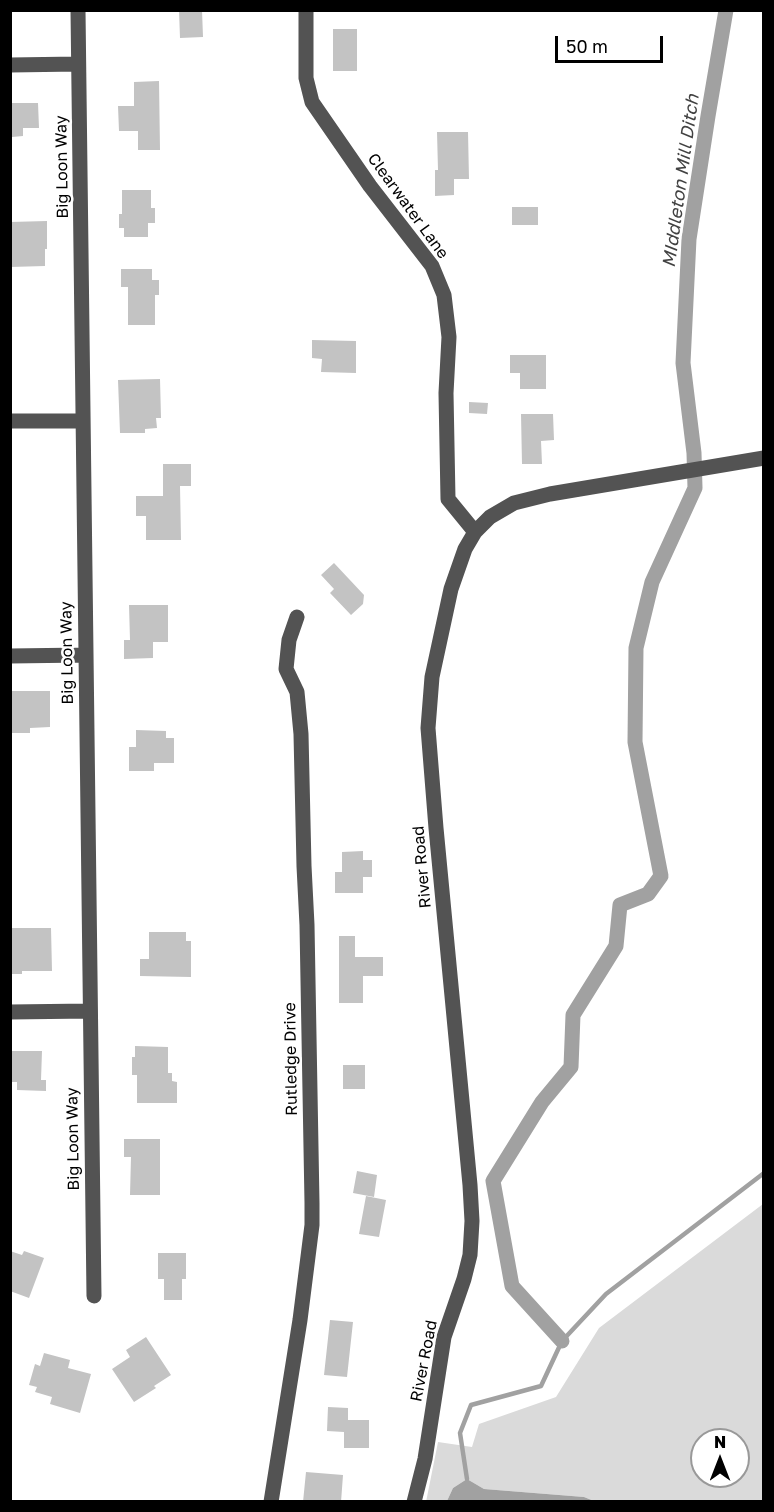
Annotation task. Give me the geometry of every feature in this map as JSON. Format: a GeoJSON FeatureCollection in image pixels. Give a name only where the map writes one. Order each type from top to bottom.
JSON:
{"type":"FeatureCollection","features":[{"type":"Feature","properties":{"kind":"street","name":"Big Loon Way"},"geometry":{"type":"LineString","coordinates":[[78,10],[94,1296]]}},
{"type":"Feature","properties":{"kind":"street","name":"Clearwater Lane"},"geometry":{"type":"LineString","coordinates":[[306,10],[306,78],[312,102],[370,186],[432,266],[444,295],[449,337],[446,393],[448,499],[475,532]]}},
{"type":"Feature","properties":{"kind":"street"},"geometry":{"type":"LineString","coordinates":[[10,65],[78,64]]}},
{"type":"Feature","properties":{"kind":"street"},"geometry":{"type":"LineString","coordinates":[[10,421],[82,421]]}},
{"type":"Feature","properties":{"kind":"street","name":"River Road"},"geometry":{"type":"LineString","coordinates":[[414,1502],[425,1458],[444,1337],[470,1255],[472,1221],[428,728],[432,677],[451,589],[465,549],[475,532],[490,517],[514,503],[550,494],[764,458]]}},
{"type":"Feature","properties":{"kind":"street","name":"Rutledge Drive"},"geometry":{"type":"LineString","coordinates":[[271,1502],[300,1320],[312,1225],[301,734],[297,692],[286,669],[288,640],[297,617]]}},
{"type":"Feature","properties":{"kind":"street"},"geometry":{"type":"LineString","coordinates":[[10,656],[85,656]]}},
{"type":"Feature","properties":{"kind":"street"},"geometry":{"type":"LineString","coordinates":[[10,1012],[89,1011]]}},
{"type":"Feature","properties":{"kind":"shaded area"},"geometry":{"type":"Polygon","coordinates":[[[763,1204],[763,1501],[594,1501],[584,1497],[484,1489],[467,1479],[453,1488],[447,1501],[426,1502],[438,1442],[472,1447],[479,1424],[556,1397],[599,1328],[763,1204]]]}},
{"type":"Feature","properties":{"kind":"shaded area"},"geometry":{"type":"Polygon","coordinates":[[[467,1479],[484,1489],[584,1497],[594,1501],[447,1501],[453,1488],[467,1479]]]}},
{"type":"Feature","properties":{"kind":"building"},"geometry":{"type":"Polygon","coordinates":[[[179,10],[202,10],[203,37],[180,38],[179,10]]]}},
{"type":"Feature","properties":{"kind":"building"},"geometry":{"type":"Polygon","coordinates":[[[333,29],[357,29],[357,71],[333,71],[333,29]]]}},
{"type":"Feature","properties":{"kind":"building"},"geometry":{"type":"Polygon","coordinates":[[[159,81],[160,150],[138,150],[138,131],[119,131],[118,106],[134,106],[134,82],[159,81]]]}},
{"type":"Feature","properties":{"kind":"building"},"geometry":{"type":"Polygon","coordinates":[[[10,103],[38,103],[39,128],[23,128],[23,136],[12,137],[10,103]]]}},
{"type":"Feature","properties":{"kind":"building"},"geometry":{"type":"Polygon","coordinates":[[[437,132],[468,132],[469,179],[454,179],[454,195],[435,196],[435,170],[438,170],[437,132]]]}},
{"type":"Feature","properties":{"kind":"building"},"geometry":{"type":"Polygon","coordinates":[[[122,190],[151,190],[151,208],[155,208],[155,223],[148,223],[148,237],[124,237],[124,228],[119,228],[119,214],[122,214],[122,190]]]}},
{"type":"Feature","properties":{"kind":"building"},"geometry":{"type":"Polygon","coordinates":[[[512,207],[538,207],[538,225],[512,225],[512,207]]]}},
{"type":"Feature","properties":{"kind":"building"},"geometry":{"type":"Polygon","coordinates":[[[47,221],[45,266],[10,267],[10,222],[47,221]]]}},
{"type":"Feature","properties":{"kind":"building"},"geometry":{"type":"Polygon","coordinates":[[[121,269],[152,269],[152,280],[159,280],[159,295],[155,295],[155,325],[128,325],[128,287],[121,287],[121,269]]]}},
{"type":"Feature","properties":{"kind":"building"},"geometry":{"type":"Polygon","coordinates":[[[312,340],[356,341],[356,373],[321,372],[322,359],[312,358],[312,340]]]}},
{"type":"Feature","properties":{"kind":"building"},"geometry":{"type":"Polygon","coordinates":[[[510,355],[546,355],[546,389],[520,389],[520,373],[510,373],[510,355]]]}},
{"type":"Feature","properties":{"kind":"building"},"geometry":{"type":"Polygon","coordinates":[[[160,379],[161,418],[156,418],[157,428],[145,429],[145,433],[120,433],[118,380],[160,379]]]}},
{"type":"Feature","properties":{"kind":"building"},"geometry":{"type":"Polygon","coordinates":[[[469,402],[488,403],[487,414],[469,413],[469,402]]]}},
{"type":"Feature","properties":{"kind":"building"},"geometry":{"type":"Polygon","coordinates":[[[521,414],[553,414],[554,440],[541,441],[542,464],[522,464],[521,414]]]}},
{"type":"Feature","properties":{"kind":"building"},"geometry":{"type":"Polygon","coordinates":[[[163,464],[191,464],[191,486],[180,486],[181,540],[146,540],[146,516],[136,516],[136,496],[163,496],[163,464]]]}},
{"type":"Feature","properties":{"kind":"building"},"geometry":{"type":"Polygon","coordinates":[[[334,563],[364,595],[363,604],[351,615],[330,593],[334,589],[321,575],[334,563]]]}},
{"type":"Feature","properties":{"kind":"building"},"geometry":{"type":"Polygon","coordinates":[[[129,605],[168,605],[168,642],[153,642],[153,658],[124,659],[124,640],[130,640],[129,605]]]}},
{"type":"Feature","properties":{"kind":"building"},"geometry":{"type":"Polygon","coordinates":[[[10,691],[50,691],[50,727],[30,728],[30,733],[10,733],[10,691]]]}},
{"type":"Feature","properties":{"kind":"building"},"geometry":{"type":"Polygon","coordinates":[[[136,730],[166,731],[166,738],[174,738],[174,763],[154,763],[154,771],[129,771],[129,747],[136,747],[136,730]]]}},
{"type":"Feature","properties":{"kind":"building"},"geometry":{"type":"Polygon","coordinates":[[[363,851],[363,860],[372,860],[372,877],[363,877],[363,893],[335,893],[335,872],[342,872],[342,852],[363,851]]]}},
{"type":"Feature","properties":{"kind":"building"},"geometry":{"type":"Polygon","coordinates":[[[10,928],[51,928],[52,971],[22,971],[22,974],[10,974],[10,928]]]}},
{"type":"Feature","properties":{"kind":"building"},"geometry":{"type":"Polygon","coordinates":[[[149,932],[186,932],[186,941],[191,941],[191,977],[140,976],[140,959],[149,959],[149,932]]]}},
{"type":"Feature","properties":{"kind":"building"},"geometry":{"type":"Polygon","coordinates":[[[339,936],[355,936],[355,957],[383,957],[383,976],[363,976],[363,1003],[339,1003],[339,936]]]}},
{"type":"Feature","properties":{"kind":"building"},"geometry":{"type":"Polygon","coordinates":[[[135,1046],[168,1047],[168,1073],[172,1073],[172,1081],[177,1082],[177,1103],[137,1103],[137,1075],[132,1075],[132,1057],[135,1057],[135,1046]]]}},
{"type":"Feature","properties":{"kind":"building"},"geometry":{"type":"Polygon","coordinates":[[[10,1051],[42,1051],[41,1080],[46,1080],[46,1091],[17,1090],[17,1082],[10,1082],[10,1051]]]}},
{"type":"Feature","properties":{"kind":"building"},"geometry":{"type":"Polygon","coordinates":[[[343,1065],[365,1065],[365,1089],[343,1089],[343,1065]]]}},
{"type":"Feature","properties":{"kind":"building"},"geometry":{"type":"Polygon","coordinates":[[[124,1139],[160,1139],[160,1195],[130,1195],[131,1157],[124,1157],[124,1139]]]}},
{"type":"Feature","properties":{"kind":"building"},"geometry":{"type":"Polygon","coordinates":[[[357,1171],[377,1175],[374,1197],[353,1193],[357,1171]]]}},
{"type":"Feature","properties":{"kind":"building"},"geometry":{"type":"Polygon","coordinates":[[[366,1196],[386,1200],[379,1237],[359,1234],[366,1196]]]}},
{"type":"Feature","properties":{"kind":"building"},"geometry":{"type":"Polygon","coordinates":[[[10,1251],[22,1255],[24,1251],[44,1258],[29,1298],[10,1291],[10,1251]]]}},
{"type":"Feature","properties":{"kind":"building"},"geometry":{"type":"Polygon","coordinates":[[[158,1253],[186,1253],[186,1279],[182,1279],[182,1300],[164,1300],[164,1279],[158,1279],[158,1253]]]}},
{"type":"Feature","properties":{"kind":"building"},"geometry":{"type":"Polygon","coordinates":[[[330,1320],[353,1322],[347,1377],[324,1375],[330,1320]]]}},
{"type":"Feature","properties":{"kind":"building"},"geometry":{"type":"Polygon","coordinates":[[[146,1337],[171,1375],[134,1402],[112,1369],[130,1357],[126,1350],[146,1337]]]}},
{"type":"Feature","properties":{"kind":"building"},"geometry":{"type":"Polygon","coordinates":[[[44,1353],[70,1360],[68,1368],[91,1374],[80,1413],[50,1404],[52,1397],[35,1392],[37,1387],[29,1385],[35,1364],[40,1366],[44,1353]]]}},
{"type":"Feature","properties":{"kind":"building"},"geometry":{"type":"Polygon","coordinates":[[[328,1407],[348,1408],[348,1420],[369,1420],[369,1448],[344,1448],[344,1432],[327,1431],[328,1407]]]}},
{"type":"Feature","properties":{"kind":"building"},"geometry":{"type":"Polygon","coordinates":[[[306,1472],[343,1475],[341,1502],[303,1502],[306,1472]]]}},
{"type":"Feature","properties":{"kind":"waterway","name":"MIddleton Mill Ditch"},"geometry":{"type":"LineString","coordinates":[[562,1341],[512,1286],[493,1181],[542,1102],[571,1067],[573,1015],[616,946],[620,905],[648,894],[661,876],[635,742],[636,648],[652,582],[695,488],[694,453],[683,363],[689,239],[726,10]]}},
{"type":"Feature","properties":{"kind":"waterway"},"geometry":{"type":"LineString","coordinates":[[467,1479],[460,1433],[471,1405],[541,1386],[562,1341],[606,1294],[764,1173]]}}]}
